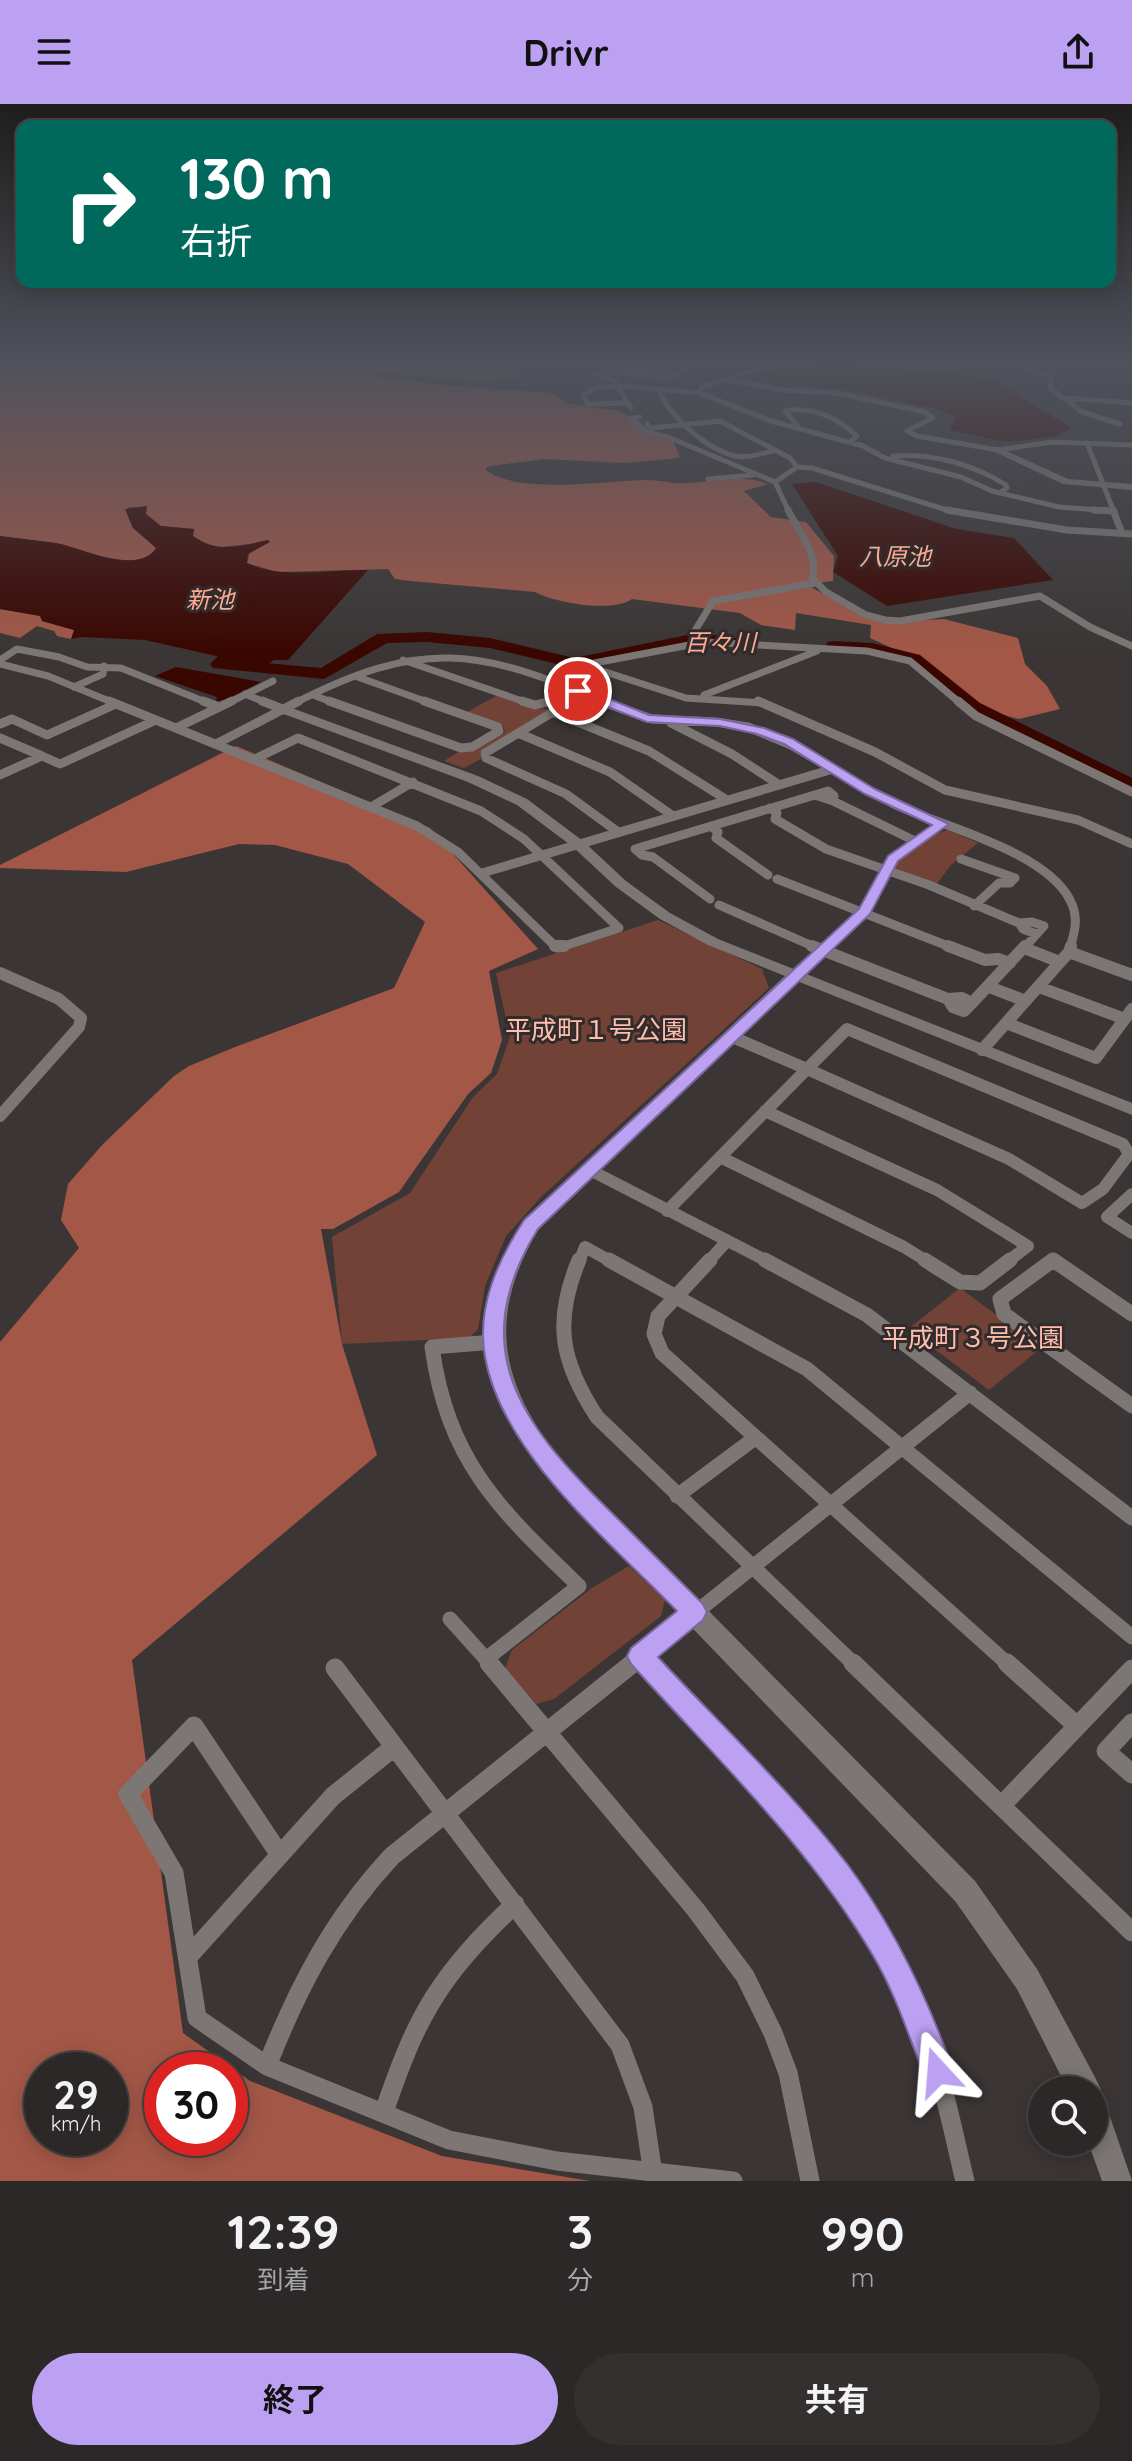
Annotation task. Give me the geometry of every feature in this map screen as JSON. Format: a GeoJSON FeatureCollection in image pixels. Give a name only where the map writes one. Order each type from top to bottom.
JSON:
{"type":"FeatureCollection","features":[{"type":"Feature","properties":{"kind":"street"},"geometry":{"type":"LineString","coordinates":[[717,459],[775,482],[803,535],[803,542],[812,558],[815,583],[866,615],[900,621],[1040,596],[1090,627],[1132,646]]}},
{"type":"Feature","properties":{"kind":"street"},"geometry":{"type":"LineString","coordinates":[[791,459],[797,467]]}},
{"type":"Feature","properties":{"kind":"street"},"geometry":{"type":"LineString","coordinates":[[890,459],[961,477],[977,487],[999,493],[1065,508],[1114,511]]}},
{"type":"Feature","properties":{"kind":"street"},"geometry":{"type":"LineString","coordinates":[[928,459],[962,465],[1000,481],[1007,487],[999,493]]}},
{"type":"Feature","properties":{"kind":"street"},"geometry":{"type":"LineString","coordinates":[[1016,459],[1060,480],[1132,487]]}},
{"type":"Feature","properties":{"kind":"street"},"geometry":{"type":"LineString","coordinates":[[1093,459],[1122,533]]}},
{"type":"Feature","properties":{"kind":"street"},"geometry":{"type":"LineString","coordinates":[[775,482],[797,467],[824,470],[958,513],[1067,530],[1132,534]]}},
{"type":"Feature","properties":{"kind":"street"},"geometry":{"type":"LineString","coordinates":[[708,479],[753,475]]}},
{"type":"Feature","properties":{"kind":"street"},"geometry":{"type":"LineString","coordinates":[[705,642],[693,634],[713,601],[815,583]]}},
{"type":"Feature","properties":{"kind":"street"},"geometry":{"type":"LineString","coordinates":[[1132,792],[976,716],[910,661],[867,651],[705,642],[584,665],[686,698],[757,700],[875,752],[945,790],[1078,820],[1132,844]]}},
{"type":"Feature","properties":{"kind":"street"},"geometry":{"type":"LineString","coordinates":[[702,698],[819,648]]}},
{"type":"Feature","properties":{"kind":"street"},"geometry":{"type":"LineString","coordinates":[[0,662],[17,649],[59,657],[87,667],[121,668],[219,707]]}},
{"type":"Feature","properties":{"kind":"street"},"geometry":{"type":"LineString","coordinates":[[216,744],[355,676],[403,660],[434,655],[468,657],[572,689],[633,714],[668,722],[720,723],[760,731],[788,741],[881,797],[1031,862],[1066,892],[1077,910],[1079,935],[1069,952],[982,1050]]}},
{"type":"Feature","properties":{"kind":"street"},"geometry":{"type":"LineString","coordinates":[[403,660],[535,705],[545,704],[572,689]]}},
{"type":"Feature","properties":{"kind":"street"},"geometry":{"type":"LineString","coordinates":[[0,662],[74,687],[428,832],[482,873],[557,948],[619,928],[541,855],[481,811],[298,738],[255,759]]}},
{"type":"Feature","properties":{"kind":"street"},"geometry":{"type":"LineString","coordinates":[[74,687],[103,674],[104,666]]}},
{"type":"Feature","properties":{"kind":"street"},"geometry":{"type":"LineString","coordinates":[[313,695],[461,748],[472,747],[499,731],[498,727],[355,676]]}},
{"type":"Feature","properties":{"kind":"street"},"geometry":{"type":"LineString","coordinates":[[176,728],[273,681]]}},
{"type":"Feature","properties":{"kind":"street"},"geometry":{"type":"LineString","coordinates":[[245,694],[500,791],[539,813],[621,884],[665,916],[713,942],[1132,1109]]}},
{"type":"Feature","properties":{"kind":"street"},"geometry":{"type":"LineString","coordinates":[[0,724],[12,719],[47,735],[116,704]]}},
{"type":"Feature","properties":{"kind":"street"},"geometry":{"type":"LineString","coordinates":[[727,800],[649,751],[553,712],[485,753],[486,758],[566,794],[618,832],[655,850],[653,857],[714,902],[758,924],[948,999],[953,1007],[964,1011],[1036,934],[1023,929],[1019,923],[919,881],[825,851],[775,819],[758,812]]}},
{"type":"Feature","properties":{"kind":"street"},"geometry":{"type":"LineString","coordinates":[[0,738],[60,764],[156,720]]}},
{"type":"Feature","properties":{"kind":"street"},"geometry":{"type":"LineString","coordinates":[[668,722],[732,754],[778,784]]}},
{"type":"Feature","properties":{"kind":"street"},"geometry":{"type":"LineString","coordinates":[[518,733],[610,772],[673,816]]}},
{"type":"Feature","properties":{"kind":"street"},"geometry":{"type":"LineString","coordinates":[[0,775],[42,756]]}},
{"type":"Feature","properties":{"kind":"street"},"geometry":{"type":"LineString","coordinates":[[482,873],[833,769]]}},
{"type":"Feature","properties":{"kind":"street"},"geometry":{"type":"LineString","coordinates":[[371,807],[413,782]]}},
{"type":"Feature","properties":{"kind":"street"},"geometry":{"type":"LineString","coordinates":[[644,846],[828,791],[834,796],[833,801],[915,841]]}},
{"type":"Feature","properties":{"kind":"street"},"geometry":{"type":"LineString","coordinates":[[770,808],[777,813],[775,819]]}},
{"type":"Feature","properties":{"kind":"street"},"geometry":{"type":"LineString","coordinates":[[942,824],[893,859],[865,911],[531,1225],[514,1252],[499,1291],[495,1357],[509,1401],[533,1444],[575,1491],[965,1891],[1027,1979],[1078,2076]]}},
{"type":"Feature","properties":{"kind":"street"},"geometry":{"type":"LineString","coordinates":[[711,826],[718,832],[716,838]]}},
{"type":"Feature","properties":{"kind":"street"},"geometry":{"type":"LineString","coordinates":[[698,830],[716,838],[772,877],[826,900],[865,911],[985,960],[990,966],[1007,967]]}},
{"type":"Feature","properties":{"kind":"street"},"geometry":{"type":"LineString","coordinates":[[961,859],[1015,878],[1007,884],[999,883],[994,878],[994,871]]}},
{"type":"Feature","properties":{"kind":"street"},"geometry":{"type":"LineString","coordinates":[[974,906],[999,883]]}},
{"type":"Feature","properties":{"kind":"street"},"geometry":{"type":"LineString","coordinates":[[1024,948],[1060,962]]}},
{"type":"Feature","properties":{"kind":"street"},"geometry":{"type":"LineString","coordinates":[[1069,952],[1132,975]]}},
{"type":"Feature","properties":{"kind":"street"},"geometry":{"type":"LineString","coordinates":[[0,973],[59,999],[81,1018],[79,1027],[0,1116]]}},
{"type":"Feature","properties":{"kind":"street"},"geometry":{"type":"LineString","coordinates":[[989,987],[1026,1001]]}},
{"type":"Feature","properties":{"kind":"street"},"geometry":{"type":"LineString","coordinates":[[1006,1023],[1096,1058],[1128,1014],[1039,987]]}},
{"type":"Feature","properties":{"kind":"street"},"geometry":{"type":"LineString","coordinates":[[667,1211],[765,1111],[807,1069],[847,1029],[1123,1144],[1129,1154],[1103,1189],[1082,1203],[1009,1159],[807,1069],[730,1036]]}},
{"type":"Feature","properties":{"kind":"street"},"geometry":{"type":"LineString","coordinates":[[720,1157],[904,1247],[960,1282],[980,1283],[1028,1246],[937,1190],[765,1111]]}},
{"type":"Feature","properties":{"kind":"street"},"geometry":{"type":"LineString","coordinates":[[588,1169],[856,1308],[1132,1518]]}},
{"type":"Feature","properties":{"kind":"street"},"geometry":{"type":"LineString","coordinates":[[1132,1194],[1107,1217],[1132,1233]]}},
{"type":"Feature","properties":{"kind":"street"},"geometry":{"type":"LineString","coordinates":[[727,1241],[658,1316],[654,1334],[657,1347],[1076,1725]]}},
{"type":"Feature","properties":{"kind":"street"},"geometry":{"type":"LineString","coordinates":[[1132,1637],[807,1369],[585,1247],[569,1286],[561,1335],[572,1375],[597,1417],[1132,1932]]}},
{"type":"Feature","properties":{"kind":"street"},"geometry":{"type":"LineString","coordinates":[[1132,1314],[1053,1260],[1000,1299],[1004,1314],[1132,1406]]}},
{"type":"Feature","properties":{"kind":"street"},"geometry":{"type":"LineString","coordinates":[[486,1659],[579,1586],[483,1487],[458,1449],[446,1422],[435,1385],[432,1347],[494,1342]]}},
{"type":"Feature","properties":{"kind":"street"},"geometry":{"type":"LineString","coordinates":[[267,2066],[305,1974],[331,1929],[385,1864],[545,1731],[970,1393]]}},
{"type":"Feature","properties":{"kind":"street"},"geometry":{"type":"LineString","coordinates":[[677,1496],[755,1438]]}},
{"type":"Feature","properties":{"kind":"street"},"geometry":{"type":"LineString","coordinates":[[450,1619],[696,1910],[745,1976],[773,2033],[788,2073],[810,2181]]}},
{"type":"Feature","properties":{"kind":"street"},"geometry":{"type":"LineString","coordinates":[[640,1656],[825,1857],[884,1946],[911,2000],[934,2059],[965,2181]]}},
{"type":"Feature","properties":{"kind":"street"},"geometry":{"type":"LineString","coordinates":[[335,1668],[620,2045],[642,2096],[651,2134],[653,2174]]}},
{"type":"Feature","properties":{"kind":"street"},"geometry":{"type":"LineString","coordinates":[[1001,1806],[1132,1669]]}},
{"type":"Feature","properties":{"kind":"street"},"geometry":{"type":"LineString","coordinates":[[1132,1723],[1106,1751],[1132,1774]]}},
{"type":"Feature","properties":{"kind":"street"},"geometry":{"type":"LineString","coordinates":[[280,1855],[194,1726],[128,1794],[174,1873],[197,2018],[267,2066],[449,2140],[557,2161],[733,2181]]}},
{"type":"Feature","properties":{"kind":"street"},"geometry":{"type":"LineString","coordinates":[[188,1957],[333,1796],[394,1747]]}},
{"type":"Feature","properties":{"kind":"street"},"geometry":{"type":"LineString","coordinates":[[384,2112],[406,2046],[432,1996],[466,1951],[515,1904]]}},
{"type":"Feature","properties":{"kind":"street"},"geometry":{"type":"LineString","coordinates":[[1108,2153],[1118,2181]]}},
{"type":"Feature","properties":{"kind":"green space"},"geometry":{"type":"Polygon","coordinates":[[[498,695],[533,708],[553,709],[480,752],[481,759],[464,768],[444,761],[460,751],[474,750],[505,732],[503,725],[467,712],[498,695]]]}},
{"type":"Feature","properties":{"kind":"green space"},"geometry":{"type":"Polygon","coordinates":[[[948,830],[978,843],[951,865],[936,885],[895,868],[894,865],[920,844],[948,830]]]}},
{"type":"Feature","properties":{"kind":"green space","name":"平成町１号公園"},"geometry":{"type":"Polygon","coordinates":[[[658,920],[762,969],[769,988],[541,1197],[506,1236],[485,1286],[478,1329],[469,1338],[342,1344],[332,1237],[410,1193],[473,1097],[497,1074],[510,1037],[496,973],[658,920]]]}},
{"type":"Feature","properties":{"kind":"green space","name":"平成町３号公園"},"geometry":{"type":"Polygon","coordinates":[[[960,1288],[1041,1348],[989,1390],[908,1329],[960,1288]]]}},
{"type":"Feature","properties":{"kind":"green space"},"geometry":{"type":"Polygon","coordinates":[[[629,1566],[665,1600],[661,1616],[554,1699],[536,1704],[505,1669],[512,1650],[592,1588],[629,1566]]]}},
{"type":"Feature","properties":{"kind":"shaded area"},"geometry":{"type":"Polygon","coordinates":[[[0,459],[670,459],[624,463],[545,459],[485,469],[499,477],[539,484],[747,479],[768,484],[744,491],[771,517],[806,522],[834,556],[833,581],[806,584],[867,619],[885,622],[944,619],[1018,638],[1025,664],[1047,686],[1060,709],[1019,719],[954,698],[918,660],[870,638],[871,625],[796,613],[795,630],[761,625],[740,613],[632,599],[611,605],[584,605],[535,592],[395,579],[388,569],[277,572],[247,563],[250,551],[269,542],[212,548],[193,536],[194,529],[160,526],[146,514],[146,507],[129,507],[126,511],[133,528],[157,548],[148,556],[136,560],[108,558],[56,543],[0,536],[0,459]]]}},
{"type":"Feature","properties":{"kind":"shaded area"},"geometry":{"type":"Polygon","coordinates":[[[0,609],[41,616],[42,621],[74,630],[74,635],[71,639],[57,636],[54,631],[37,626],[20,638],[0,633],[0,609]]]}},
{"type":"Feature","properties":{"kind":"shaded area"},"geometry":{"type":"Polygon","coordinates":[[[236,746],[430,828],[538,949],[489,971],[502,1040],[491,1073],[468,1094],[399,1192],[333,1229],[321,1229],[342,1344],[377,1455],[132,1660],[183,2033],[210,2052],[144,2052],[144,2156],[248,2156],[248,2080],[442,2156],[590,2181],[0,2181],[0,1342],[79,1248],[61,1220],[68,1184],[103,1144],[174,1076],[189,1066],[394,988],[425,922],[348,864],[275,845],[239,844],[126,872],[0,868],[0,865],[236,746]]]}},
{"type":"Feature","properties":{"kind":"water","name":"八原池"},"geometry":{"type":"Polygon","coordinates":[[[816,482],[956,529],[1014,538],[1053,580],[887,606],[833,572],[838,556],[792,484],[816,482]]]}},
{"type":"Feature","properties":{"kind":"water","name":"新池"},"geometry":{"type":"Polygon","coordinates":[[[147,506],[146,514],[161,526],[194,529],[193,536],[212,545],[229,547],[268,540],[270,542],[248,554],[247,563],[261,568],[291,572],[368,570],[288,660],[274,660],[267,665],[217,662],[221,657],[145,640],[71,639],[74,630],[42,621],[40,616],[0,609],[0,536],[56,543],[108,558],[136,560],[156,548],[133,528],[125,509],[147,506]]]}},
{"type":"Feature","properties":{"kind":"water"},"geometry":{"type":"Polygon","coordinates":[[[176,667],[261,682],[225,700],[216,701],[217,697],[155,676],[176,667]]]}},
{"type":"Feature","properties":{"kind":"waterway","name":"百々川"},"geometry":{"type":"LineString","coordinates":[[216,643],[235,649],[219,664],[324,674],[383,638],[427,637],[490,643],[574,663],[650,650],[692,639],[732,641]]}},
{"type":"Feature","properties":{"kind":"waterway","name":"百々川"},"geometry":{"type":"LineString","coordinates":[[834,646],[872,648],[914,659],[973,707],[1132,786]]}},
{"type":"Feature","properties":{"kind":"route"},"geometry":{"type":"LineString","coordinates":[[578,691],[647,718],[668,722],[720,723],[760,731],[788,741],[870,792],[942,824],[893,859],[865,911],[531,1225],[503,1277],[496,1307],[494,1342],[495,1357],[509,1401],[533,1444],[694,1612],[640,1656],[825,1857],[884,1946],[911,2000],[938,2072]]}}]}
